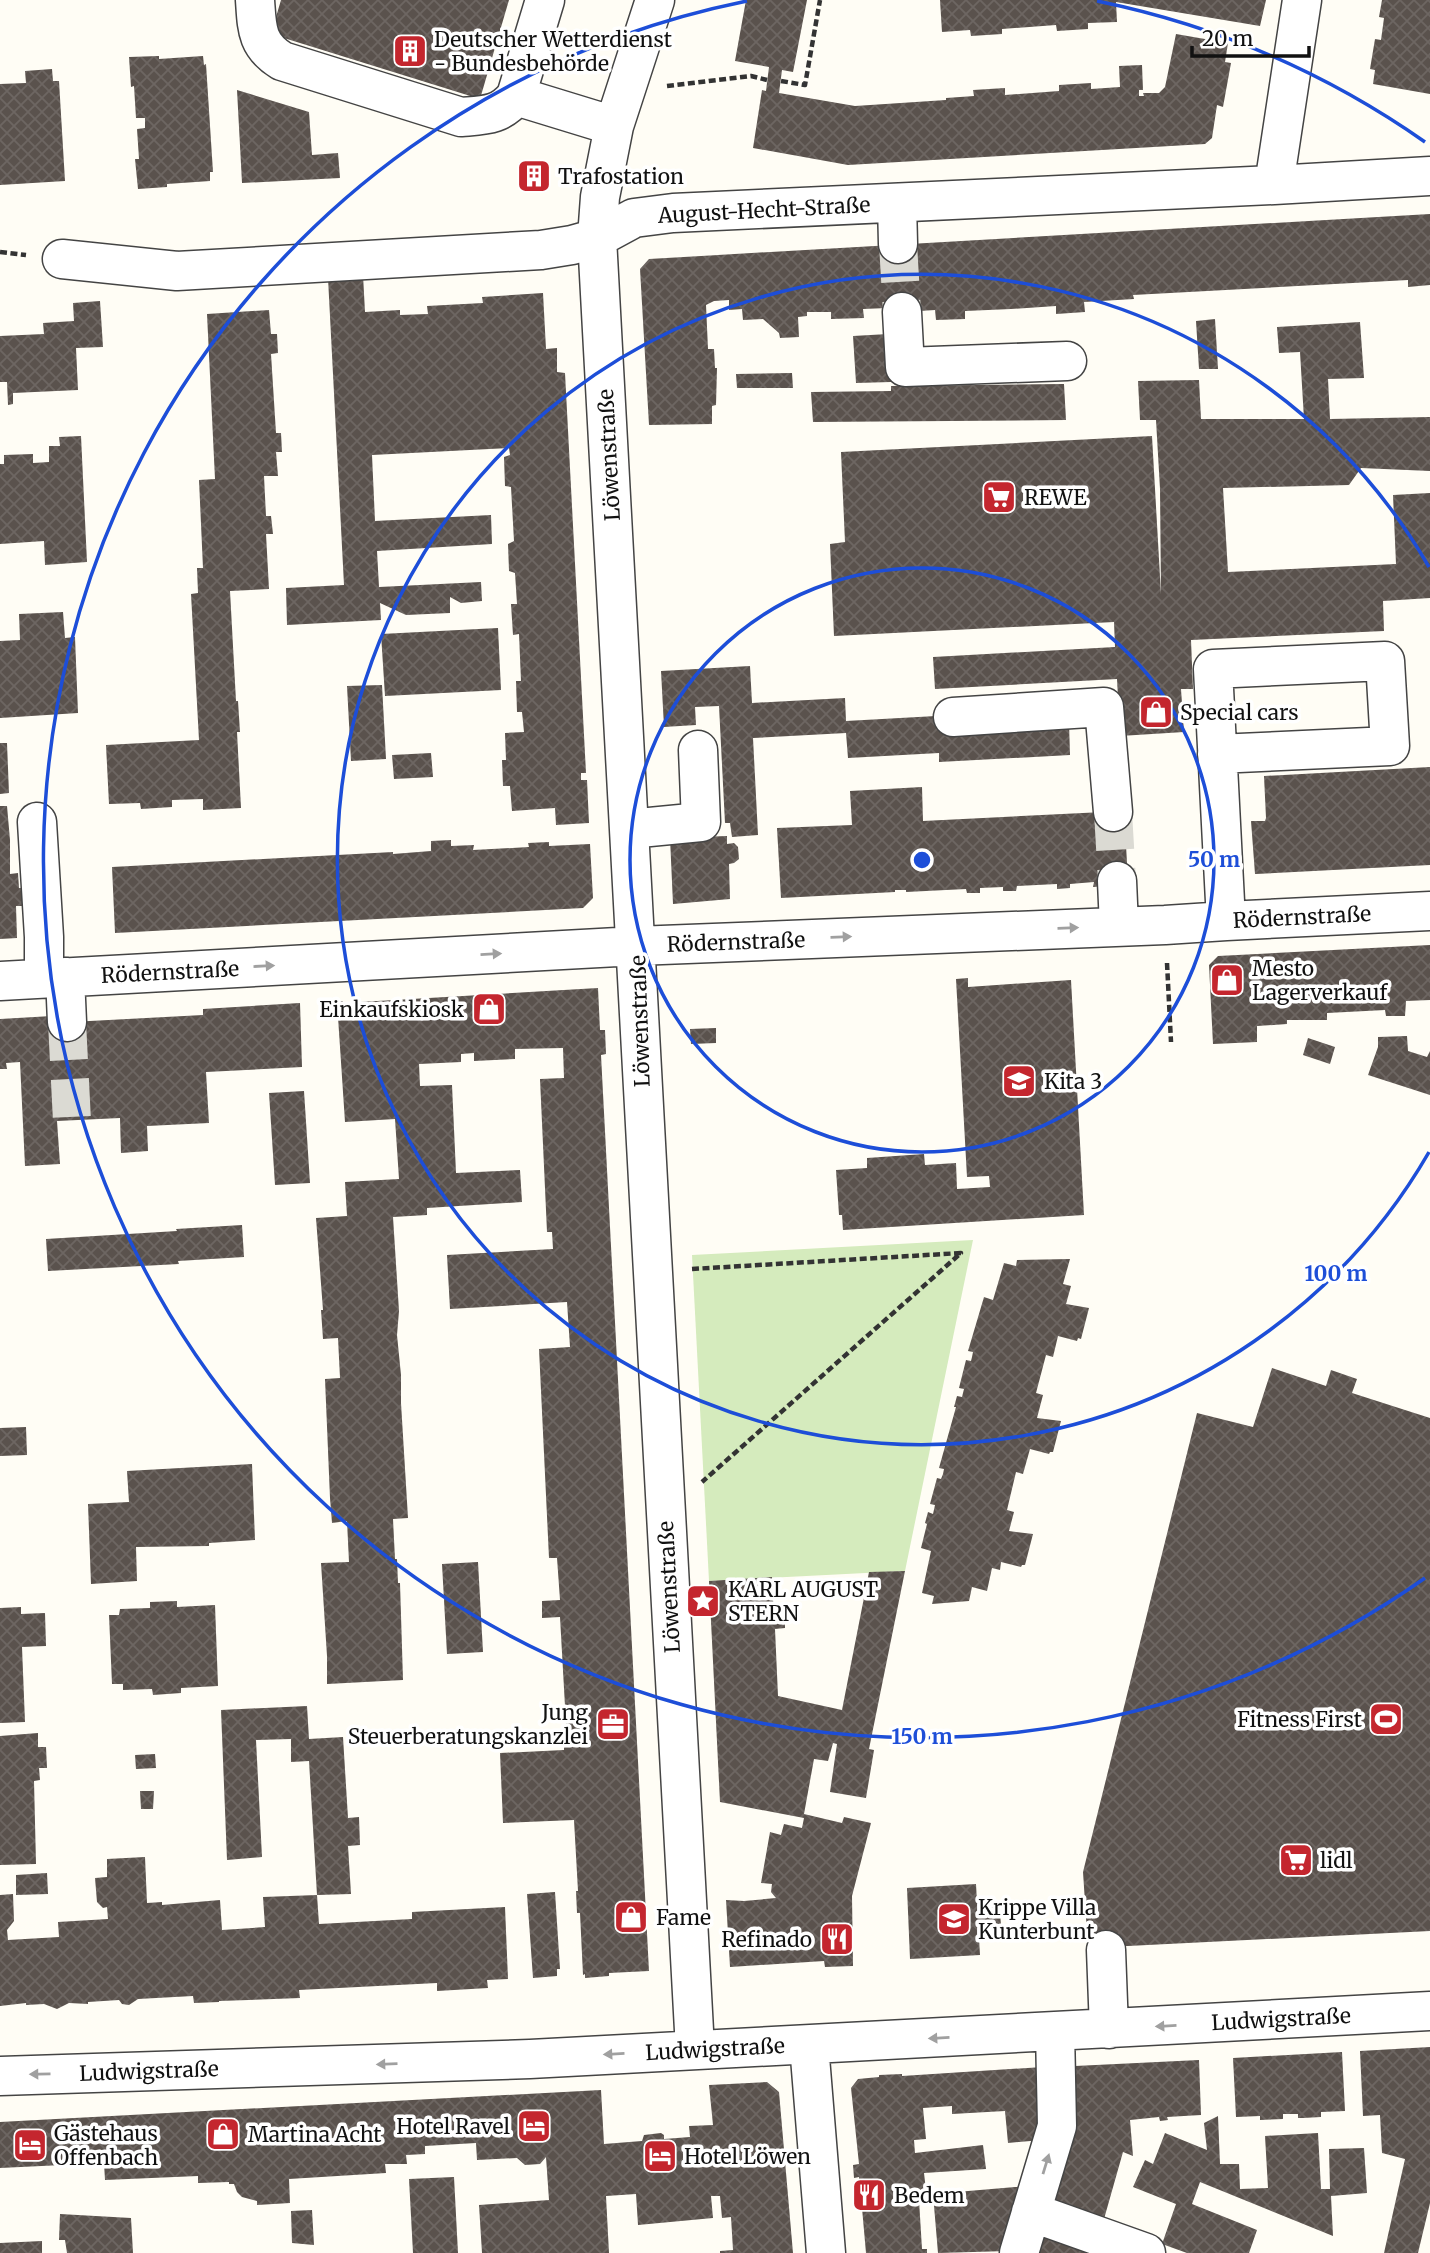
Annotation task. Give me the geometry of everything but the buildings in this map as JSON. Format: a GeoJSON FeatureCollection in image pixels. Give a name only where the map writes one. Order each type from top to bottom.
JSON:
{"type":"FeatureCollection","features":[{"type":"Feature","properties":{"kind":"street"},"geometry":{"type":"LineString","coordinates":[[255,0],[260,39],[265,48],[282,61],[461,117],[487,115],[506,108],[516,96],[545,0]]}},
{"type":"Feature","properties":{"kind":"street","name":"Löwenstraße"},"geometry":{"type":"LineString","coordinates":[[654,0],[620,109],[600,197],[597,238],[695,2049]]}},
{"type":"Feature","properties":{"kind":"street"},"geometry":{"type":"LineString","coordinates":[[1274,185],[1302,0]]}},
{"type":"Feature","properties":{"kind":"street"},"geometry":{"type":"LineString","coordinates":[[516,96],[620,109]]}},
{"type":"Feature","properties":{"kind":"street","name":"August-Hecht-Straße"},"geometry":{"type":"LineString","coordinates":[[62,259],[177,271],[541,250],[597,238],[634,218],[652,215],[1430,176]]}},
{"type":"Feature","properties":{"kind":"street"},"geometry":{"type":"LineString","coordinates":[[897,203],[898,244]]}},
{"type":"Feature","properties":{"kind":"street"},"geometry":{"type":"LineString","coordinates":[[902,312],[905,367],[1067,361]]}},
{"type":"Feature","properties":{"kind":"street"},"geometry":{"type":"LineString","coordinates":[[1217,754],[1390,746],[1385,660],[1213,669],[1217,754],[1226,920]]}},
{"type":"Feature","properties":{"kind":"street"},"geometry":{"type":"LineString","coordinates":[[953,717],[1104,707],[1113,812]]}},
{"type":"Feature","properties":{"kind":"street"},"geometry":{"type":"LineString","coordinates":[[629,829],[701,822],[698,750]]}},
{"type":"Feature","properties":{"kind":"street"},"geometry":{"type":"LineString","coordinates":[[37,821],[44,937],[67,1022]]}},
{"type":"Feature","properties":{"kind":"street"},"geometry":{"type":"LineString","coordinates":[[1117,881],[1119,926]]}},
{"type":"Feature","properties":{"kind":"street","name":"Rödernstraße"},"geometry":{"type":"LineString","coordinates":[[0,981],[636,946],[1165,925],[1430,911]]}},
{"type":"Feature","properties":{"kind":"street"},"geometry":{"type":"LineString","coordinates":[[1106,1950],[1109,2029]]}},
{"type":"Feature","properties":{"kind":"street","name":"Ludwigstraße"},"geometry":{"type":"LineString","coordinates":[[0,2076],[503,2060],[1430,2011]]}},
{"type":"Feature","properties":{"kind":"street"},"geometry":{"type":"LineString","coordinates":[[1019,2253],[1057,2126],[1055,2031]]}},
{"type":"Feature","properties":{"kind":"street"},"geometry":{"type":"LineString","coordinates":[[809,2045],[826,2253]]}},
{"type":"Feature","properties":{"kind":"street"},"geometry":{"type":"LineString","coordinates":[[1031,2212],[1146,2253]]}},
{"type":"Feature","properties":{"kind":"path"},"geometry":{"type":"LineString","coordinates":[[781,81],[805,85],[820,0]]}},
{"type":"Feature","properties":{"kind":"path"},"geometry":{"type":"LineString","coordinates":[[620,109],[751,76],[767,80]]}},
{"type":"Feature","properties":{"kind":"path"},"geometry":{"type":"LineString","coordinates":[[1165,925],[1171,1042]]}},
{"type":"Feature","properties":{"kind":"path"},"geometry":{"type":"LineString","coordinates":[[652,1272],[961,1253],[665,1516]]}},
{"type":"Feature","properties":{"kind":"green space"},"geometry":{"type":"Polygon","coordinates":[[[973,1240],[905,1571],[709,1581],[692,1255],[973,1240]]]}},
{"type":"Feature","properties":{"kind":"tunnel"},"geometry":{"type":"LineString","coordinates":[[898,244],[902,312]]}},
{"type":"Feature","properties":{"kind":"tunnel"},"geometry":{"type":"LineString","coordinates":[[1113,812],[1117,881]]}},
{"type":"Feature","properties":{"kind":"tunnel"},"geometry":{"type":"LineString","coordinates":[[67,1022],[72,1121]]}},
{"type":"Feature","properties":{"kind":"place","name":"Deutscher Wetterdienst - Bundesbehörde"},"geometry":{"type":"Point","coordinates":[410,51]}},
{"type":"Feature","properties":{"kind":"place","name":"Trafostation"},"geometry":{"type":"Point","coordinates":[534,176]}},
{"type":"Feature","properties":{"kind":"place","name":"REWE"},"geometry":{"type":"Point","coordinates":[999,497]}},
{"type":"Feature","properties":{"kind":"place","name":"Special cars"},"geometry":{"type":"Point","coordinates":[1156,712]}},
{"type":"Feature","properties":{"kind":"place","name":"Mesto Lagerverkauf"},"geometry":{"type":"Point","coordinates":[1227,980]}},
{"type":"Feature","properties":{"kind":"place","name":"Einkaufskiosk"},"geometry":{"type":"Point","coordinates":[489,1009]}},
{"type":"Feature","properties":{"kind":"place","name":"Kita 3"},"geometry":{"type":"Point","coordinates":[1019,1081]}},
{"type":"Feature","properties":{"kind":"place","name":"KARL AUGUST STERN"},"geometry":{"type":"Point","coordinates":[703,1601]}},
{"type":"Feature","properties":{"kind":"place","name":"Fitness First"},"geometry":{"type":"Point","coordinates":[1386,1719]}},
{"type":"Feature","properties":{"kind":"place","name":"Jung Steuerberatungskanzlei"},"geometry":{"type":"Point","coordinates":[613,1724]}},
{"type":"Feature","properties":{"kind":"place","name":"lidl"},"geometry":{"type":"Point","coordinates":[1296,1860]}},
{"type":"Feature","properties":{"kind":"place","name":"Fame"},"geometry":{"type":"Point","coordinates":[631,1917]}},
{"type":"Feature","properties":{"kind":"place","name":"Krippe Villa Kunterbunt"},"geometry":{"type":"Point","coordinates":[954,1919]}},
{"type":"Feature","properties":{"kind":"place","name":"Refinado"},"geometry":{"type":"Point","coordinates":[837,1939]}},
{"type":"Feature","properties":{"kind":"place","name":"Hotel Ravel"},"geometry":{"type":"Point","coordinates":[534,2126]}},
{"type":"Feature","properties":{"kind":"place","name":"Martina Acht"},"geometry":{"type":"Point","coordinates":[223,2134]}},
{"type":"Feature","properties":{"kind":"place","name":"Gästehaus Offenbach"},"geometry":{"type":"Point","coordinates":[30,2145]}},
{"type":"Feature","properties":{"kind":"place","name":"Hotel Löwen"},"geometry":{"type":"Point","coordinates":[660,2156]}},
{"type":"Feature","properties":{"kind":"place","name":"Bedem"},"geometry":{"type":"Point","coordinates":[869,2195]}}]}
